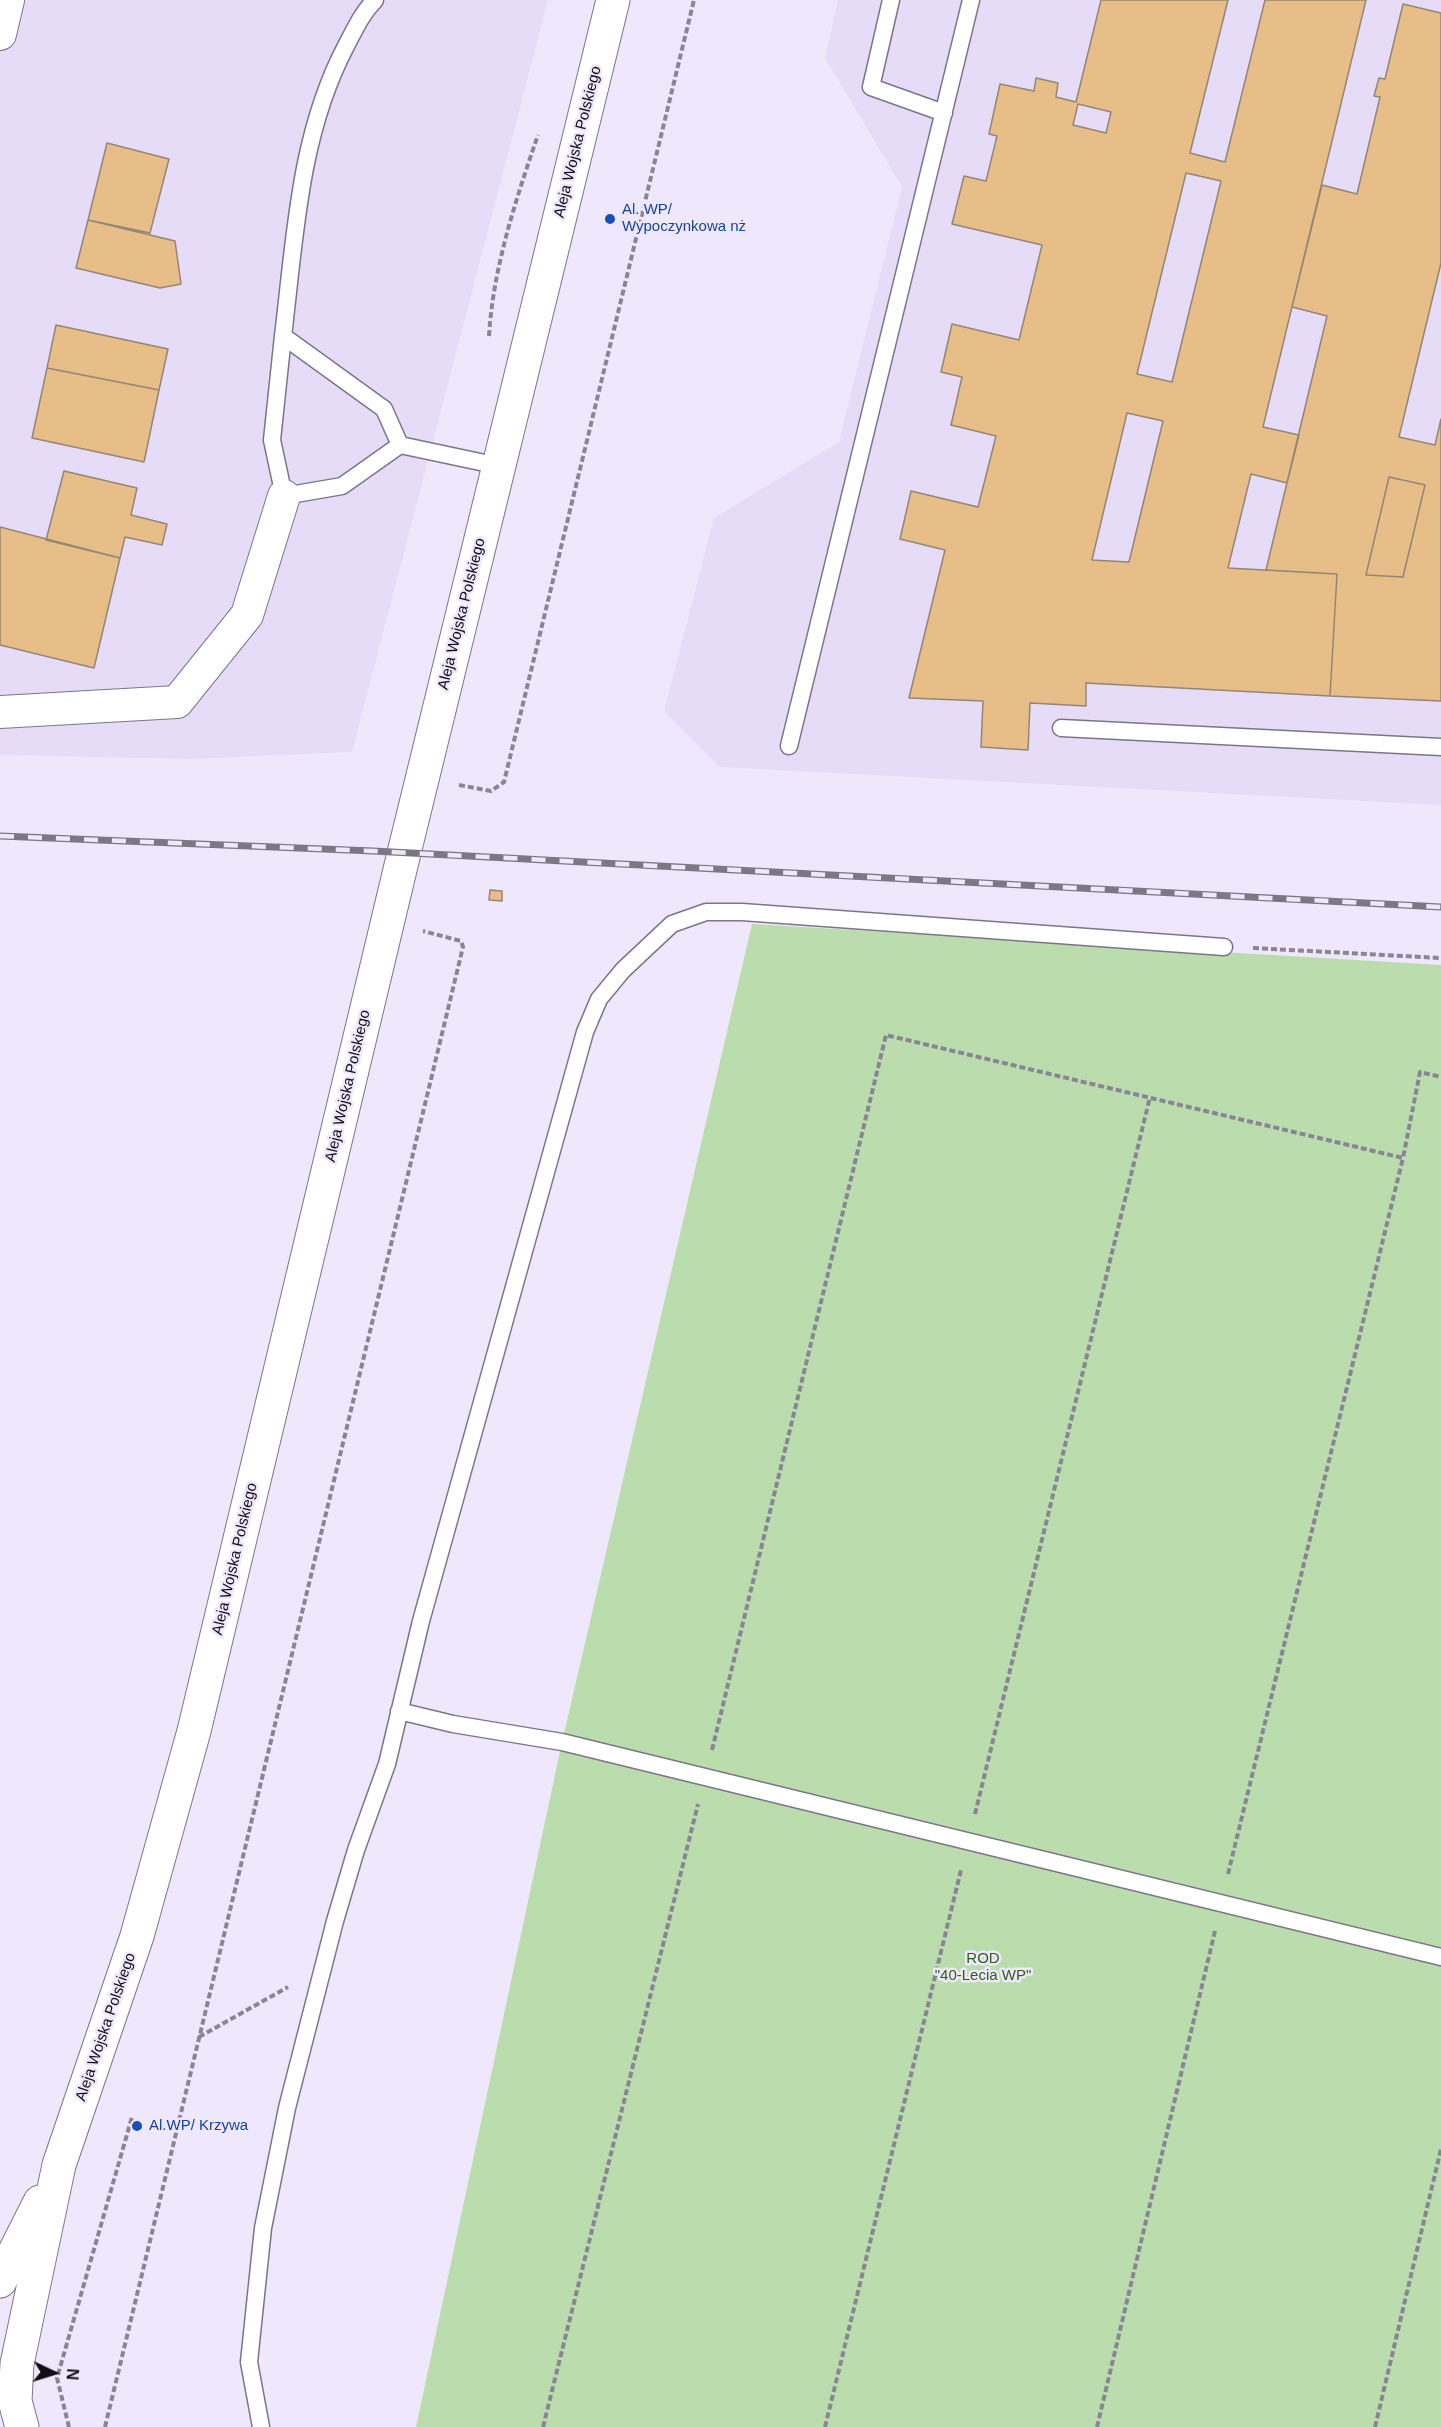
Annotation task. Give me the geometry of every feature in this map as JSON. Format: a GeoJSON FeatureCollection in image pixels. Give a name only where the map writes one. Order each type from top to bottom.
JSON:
{"type":"FeatureCollection","features":[{"type":"Feature","properties":{"kind":"main road","name":"Aleja Wojska Polskiego"},"geometry":{"type":"LineString","coordinates":[[0,2281],[58,2165],[138,1936],[194,1731],[613,0]]}},
{"type":"Feature","properties":{"kind":"main road","name":"Aleja Wojska Polskiego"},"geometry":{"type":"LineString","coordinates":[[22,2427],[15,2401],[17,2364],[58,2165]]}},
{"type":"Feature","properties":{"kind":"main road"},"geometry":{"type":"LineString","coordinates":[[0,2420],[8,2427]]}},
{"type":"Feature","properties":{"kind":"street"},"geometry":{"type":"LineString","coordinates":[[0,34],[8,0]]}},
{"type":"Feature","properties":{"kind":"street"},"geometry":{"type":"LineString","coordinates":[[0,712],[177,702],[247,615],[284,496]]}},
{"type":"Feature","properties":{"kind":"lane"},"geometry":{"type":"LineString","coordinates":[[375,0],[364,11],[329,78],[303,172],[272,440],[284,496],[342,486],[400,445],[499,466]]}},
{"type":"Feature","properties":{"kind":"lane"},"geometry":{"type":"LineString","coordinates":[[891,0],[871,87],[944,113]]}},
{"type":"Feature","properties":{"kind":"lane"},"geometry":{"type":"LineString","coordinates":[[789,746],[971,0]]}},
{"type":"Feature","properties":{"kind":"lane"},"geometry":{"type":"LineString","coordinates":[[283,336],[384,409],[400,445]]}},
{"type":"Feature","properties":{"kind":"lane"},"geometry":{"type":"LineString","coordinates":[[1061,728],[1441,747]]}},
{"type":"Feature","properties":{"kind":"lane"},"geometry":{"type":"LineString","coordinates":[[261,2427],[249,2362],[263,2228],[287,2108],[356,1850],[387,1764],[424,1609],[585,1032],[600,999],[623,970],[672,924],[706,912],[742,912],[1224,947]]}},
{"type":"Feature","properties":{"kind":"lane"},"geometry":{"type":"LineString","coordinates":[[399,1711],[453,1724],[562,1742],[1441,1957]]}},
{"type":"Feature","properties":{"kind":"path"},"geometry":{"type":"LineString","coordinates":[[500,788],[504,782],[694,0]]}},
{"type":"Feature","properties":{"kind":"path"},"geometry":{"type":"LineString","coordinates":[[105,2427],[463,947]]}},
{"type":"Feature","properties":{"kind":"path"},"geometry":{"type":"LineString","coordinates":[[1224,947],[1441,958]]}},
{"type":"Feature","properties":{"kind":"path"},"geometry":{"type":"LineString","coordinates":[[543,2427],[886,1035],[1403,1158]]}},
{"type":"Feature","properties":{"kind":"path"},"geometry":{"type":"LineString","coordinates":[[1097,2427],[1221,1903],[1403,1158],[1420,1072],[1441,1077]]}},
{"type":"Feature","properties":{"kind":"path"},"geometry":{"type":"LineString","coordinates":[[825,2427],[1150,1097]]}},
{"type":"Feature","properties":{"kind":"path"},"geometry":{"type":"LineString","coordinates":[[199,2037],[323,1968]]}},
{"type":"Feature","properties":{"kind":"path"},"geometry":{"type":"LineString","coordinates":[[69,2427],[57,2378],[132,2117]]}},
{"type":"Feature","properties":{"kind":"path"},"geometry":{"type":"LineString","coordinates":[[1375,2427],[1441,2149]]}},
{"type":"Feature","properties":{"kind":"shaded area"},"geometry":{"type":"Polygon","coordinates":[[[0,0],[548,0],[352,752],[191,759],[0,755],[0,0]]]}},
{"type":"Feature","properties":{"kind":"shaded area"},"geometry":{"type":"Polygon","coordinates":[[[838,0],[1441,0],[1441,805],[720,767],[664,711],[714,518],[839,442],[902,187],[825,58],[838,0]]]}},
{"type":"Feature","properties":{"kind":"green space","name":"ROD \"40-Lecia WP\""},"geometry":{"type":"Polygon","coordinates":[[[752,924],[1441,965],[1441,2427],[416,2427],[562,1742],[752,924]]]}},
{"type":"Feature","properties":{"kind":"building"},"geometry":{"type":"Polygon","coordinates":[[[1101,0],[1228,0],[1190,153],[1225,162],[1265,0],[1366,0],[1263,427],[1299,435],[1287,483],[1251,474],[1228,568],[1337,574],[1330,696],[1086,683],[1086,706],[1030,703],[1028,750],[981,747],[983,701],[909,698],[945,550],[900,539],[911,491],[978,507],[996,436],[951,425],[962,377],[941,372],[952,324],[1019,340],[1042,245],[952,224],[964,176],[986,181],[997,136],[989,134],[1000,84],[1034,91],[1036,78],[1058,83],[1056,97],[1076,102],[1101,0]],[[1078,104],[1073,125],[1106,133],[1111,112],[1078,104]],[[1186,173],[1137,374],[1172,382],[1221,181],[1186,173]],[[1127,413],[1092,560],[1129,562],[1163,421],[1127,413]]]}},
{"type":"Feature","properties":{"kind":"building"},"geometry":{"type":"Polygon","coordinates":[[[1403,4],[1441,13],[1441,263],[1399,437],[1435,445],[1441,419],[1441,701],[1330,696],[1337,574],[1266,570],[1327,316],[1292,307],[1322,185],[1357,194],[1380,97],[1374,96],[1379,78],[1385,79],[1403,4]],[[1389,477],[1366,575],[1403,577],[1425,485],[1389,477]]]}},
{"type":"Feature","properties":{"kind":"building"},"geometry":{"type":"Polygon","coordinates":[[[107,143],[169,159],[150,233],[88,220],[107,143]]]}},
{"type":"Feature","properties":{"kind":"building"},"geometry":{"type":"Polygon","coordinates":[[[88,220],[175,241],[181,284],[160,288],[76,268],[88,220]]]}},
{"type":"Feature","properties":{"kind":"building"},"geometry":{"type":"Polygon","coordinates":[[[56,325],[168,349],[159,390],[47,368],[56,325]]]}},
{"type":"Feature","properties":{"kind":"building"},"geometry":{"type":"Polygon","coordinates":[[[47,368],[159,390],[144,462],[32,438],[47,368]]]}},
{"type":"Feature","properties":{"kind":"building"},"geometry":{"type":"Polygon","coordinates":[[[64,471],[137,488],[131,515],[167,524],[162,545],[125,537],[120,558],[46,540],[64,471]]]}},
{"type":"Feature","properties":{"kind":"building"},"geometry":{"type":"Polygon","coordinates":[[[1389,477],[1425,485],[1403,577],[1366,575],[1389,477]]]}},
{"type":"Feature","properties":{"kind":"building"},"geometry":{"type":"Polygon","coordinates":[[[0,527],[120,558],[94,668],[0,645],[0,527]]]}},
{"type":"Feature","properties":{"kind":"building"},"geometry":{"type":"Polygon","coordinates":[[[490,890],[502,891],[502,901],[489,900],[490,890]]]}},
{"type":"Feature","properties":{"kind":"railway"},"geometry":{"type":"LineString","coordinates":[[0,836],[373,851],[1441,907]]}},
{"type":"Feature","properties":{"kind":"place","name":"Al. WP/ Wypoczynkowa nż"},"geometry":{"type":"Point","coordinates":[610,219]}},
{"type":"Feature","properties":{"kind":"place","name":"Al.WP/ Krzywa"},"geometry":{"type":"Point","coordinates":[137,2126]}}]}
